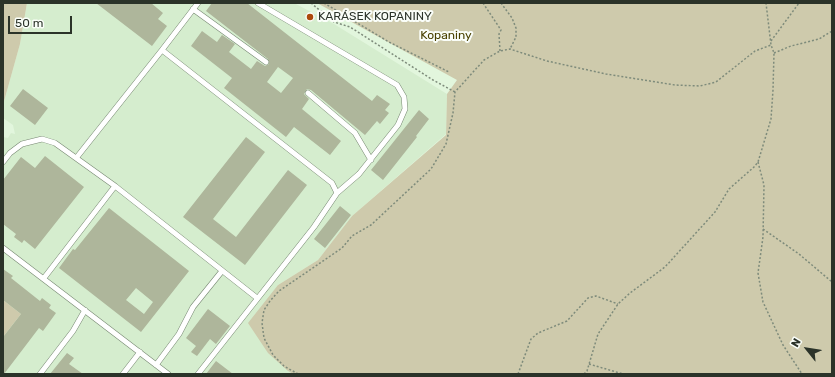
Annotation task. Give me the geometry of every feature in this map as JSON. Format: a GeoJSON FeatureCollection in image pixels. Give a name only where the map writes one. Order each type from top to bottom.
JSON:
{"type":"FeatureCollection","features":[{"type":"Feature","properties":{"kind":"lane"},"geometry":{"type":"LineString","coordinates":[[76,157],[198,3]]}},
{"type":"Feature","properties":{"kind":"lane"},"geometry":{"type":"LineString","coordinates":[[198,374],[314,227],[337,193],[359,174],[371,160],[398,125],[405,109],[404,98],[397,85],[258,3]]}},
{"type":"Feature","properties":{"kind":"lane"},"geometry":{"type":"LineString","coordinates":[[193,9],[266,62]]}},
{"type":"Feature","properties":{"kind":"lane"},"geometry":{"type":"LineString","coordinates":[[162,50],[332,183],[337,193]]}},
{"type":"Feature","properties":{"kind":"lane"},"geometry":{"type":"LineString","coordinates":[[308,93],[355,133],[371,160]]}},
{"type":"Feature","properties":{"kind":"lane"},"geometry":{"type":"LineString","coordinates":[[3,162],[10,153],[22,144],[42,139],[55,142],[116,186],[222,272],[257,298]]}},
{"type":"Feature","properties":{"kind":"lane"},"geometry":{"type":"LineString","coordinates":[[44,278],[116,186]]}},
{"type":"Feature","properties":{"kind":"lane"},"geometry":{"type":"LineString","coordinates":[[3,248],[168,374]]}},
{"type":"Feature","properties":{"kind":"lane"},"geometry":{"type":"LineString","coordinates":[[156,365],[179,334],[193,307],[222,272]]}},
{"type":"Feature","properties":{"kind":"lane"},"geometry":{"type":"LineString","coordinates":[[40,374],[73,331],[85,310]]}},
{"type":"Feature","properties":{"kind":"lane"},"geometry":{"type":"LineString","coordinates":[[123,374],[140,352]]}},
{"type":"Feature","properties":{"kind":"path"},"geometry":{"type":"LineString","coordinates":[[311,3],[334,22],[350,27],[433,80],[455,92]]}},
{"type":"Feature","properties":{"kind":"path"},"geometry":{"type":"LineString","coordinates":[[324,3],[389,42],[449,72]]}},
{"type":"Feature","properties":{"kind":"path"},"geometry":{"type":"LineString","coordinates":[[483,3],[501,30],[499,34],[500,51]]}},
{"type":"Feature","properties":{"kind":"path"},"geometry":{"type":"LineString","coordinates":[[501,3],[512,18],[516,28],[516,37],[510,49]]}},
{"type":"Feature","properties":{"kind":"path"},"geometry":{"type":"LineString","coordinates":[[584,374],[587,371],[598,334],[618,304],[630,293],[665,267],[715,212],[729,189],[758,162],[771,119],[774,53],[771,45],[766,3]]}},
{"type":"Feature","properties":{"kind":"path"},"geometry":{"type":"LineString","coordinates":[[771,41],[799,3]]}},
{"type":"Feature","properties":{"kind":"path"},"geometry":{"type":"LineString","coordinates":[[774,53],[791,46],[819,39],[832,31]]}},
{"type":"Feature","properties":{"kind":"path"},"geometry":{"type":"LineString","coordinates":[[298,374],[284,366],[268,348],[264,338],[262,323],[264,310],[279,291],[342,248],[352,236],[372,225],[431,169],[446,144],[453,113],[455,92],[484,60],[500,51],[510,49],[547,61],[606,74],[675,85],[700,86],[716,82],[755,51],[771,45]]}},
{"type":"Feature","properties":{"kind":"path"},"geometry":{"type":"LineString","coordinates":[[758,162],[764,185],[764,229],[758,273],[763,302],[783,345],[802,374]]}},
{"type":"Feature","properties":{"kind":"path"},"geometry":{"type":"LineString","coordinates":[[764,229],[799,254],[832,282]]}},
{"type":"Feature","properties":{"kind":"path"},"geometry":{"type":"LineString","coordinates":[[518,374],[531,339],[538,333],[567,321],[588,298],[596,296],[618,304]]}},
{"type":"Feature","properties":{"kind":"path"},"geometry":{"type":"LineString","coordinates":[[589,364],[623,374]]}},
{"type":"Feature","properties":{"kind":"shaded area"},"geometry":{"type":"Polygon","coordinates":[[[27,3],[294,3],[334,24],[447,94],[446,134],[352,216],[318,260],[278,285],[288,371],[293,374],[3,374],[3,337],[21,314],[3,300],[3,137],[8,138],[11,133],[15,134],[13,125],[3,118],[3,105],[20,44],[27,3]]]}},
{"type":"Feature","properties":{"kind":"green space"},"geometry":{"type":"Polygon","coordinates":[[[3,3],[27,3],[20,44],[3,105],[3,3]]]}},
{"type":"Feature","properties":{"kind":"green space","name":"Kopaniny"},"geometry":{"type":"Polygon","coordinates":[[[317,3],[832,3],[832,374],[293,374],[288,371],[268,353],[248,323],[278,285],[318,260],[352,216],[446,135],[447,94],[457,80],[317,3]]]}},
{"type":"Feature","properties":{"kind":"green space"},"geometry":{"type":"Polygon","coordinates":[[[3,300],[21,314],[3,337],[3,300]]]}},
{"type":"Feature","properties":{"kind":"building"},"geometry":{"type":"Polygon","coordinates":[[[96,3],[151,3],[163,13],[158,19],[167,26],[152,46],[96,3]]]}},
{"type":"Feature","properties":{"kind":"building"},"geometry":{"type":"Polygon","coordinates":[[[212,3],[247,3],[372,101],[377,95],[390,104],[385,110],[389,113],[380,124],[377,121],[365,135],[311,90],[307,89],[304,94],[309,99],[302,109],[341,141],[330,155],[294,127],[286,137],[224,88],[232,78],[191,46],[202,31],[217,42],[222,35],[235,44],[229,52],[251,69],[257,61],[265,66],[269,64],[268,59],[206,11],[212,3]],[[278,67],[267,82],[281,93],[293,78],[278,67]]]}},
{"type":"Feature","properties":{"kind":"building"},"geometry":{"type":"Polygon","coordinates":[[[23,89],[48,108],[35,125],[10,106],[23,89]]]}},
{"type":"Feature","properties":{"kind":"building"},"geometry":{"type":"Polygon","coordinates":[[[419,110],[429,119],[416,136],[417,137],[383,180],[371,170],[419,110]]]}},
{"type":"Feature","properties":{"kind":"building"},"geometry":{"type":"Polygon","coordinates":[[[246,137],[265,152],[213,219],[236,237],[288,170],[307,185],[245,265],[183,217],[246,137]]]}},
{"type":"Feature","properties":{"kind":"building"},"geometry":{"type":"Polygon","coordinates":[[[45,156],[84,187],[35,249],[24,240],[22,243],[14,237],[16,234],[3,224],[3,180],[21,157],[35,168],[45,156]]]}},
{"type":"Feature","properties":{"kind":"building"},"geometry":{"type":"Polygon","coordinates":[[[340,206],[351,215],[325,248],[314,239],[340,206]]]}},
{"type":"Feature","properties":{"kind":"building"},"geometry":{"type":"Polygon","coordinates":[[[109,208],[189,271],[141,332],[59,268],[73,249],[75,250],[109,208]],[[136,288],[126,300],[144,314],[153,302],[136,288]]]}},
{"type":"Feature","properties":{"kind":"building"},"geometry":{"type":"Polygon","coordinates":[[[3,269],[13,276],[11,278],[40,301],[42,298],[51,305],[49,308],[56,313],[43,331],[39,328],[4,374],[3,337],[21,314],[3,300],[3,269]]]}},
{"type":"Feature","properties":{"kind":"building"},"geometry":{"type":"Polygon","coordinates":[[[208,309],[230,326],[216,344],[210,339],[197,356],[191,352],[196,346],[186,338],[208,309]]]}},
{"type":"Feature","properties":{"kind":"building"},"geometry":{"type":"Polygon","coordinates":[[[67,353],[74,358],[69,364],[83,374],[50,374],[67,353]]]}},
{"type":"Feature","properties":{"kind":"building"},"geometry":{"type":"Polygon","coordinates":[[[216,361],[233,374],[206,374],[216,361]]]}},
{"type":"Feature","properties":{"kind":"place","name":"KARÁSEK KOPANINY"},"geometry":{"type":"Point","coordinates":[310,17]}}]}
